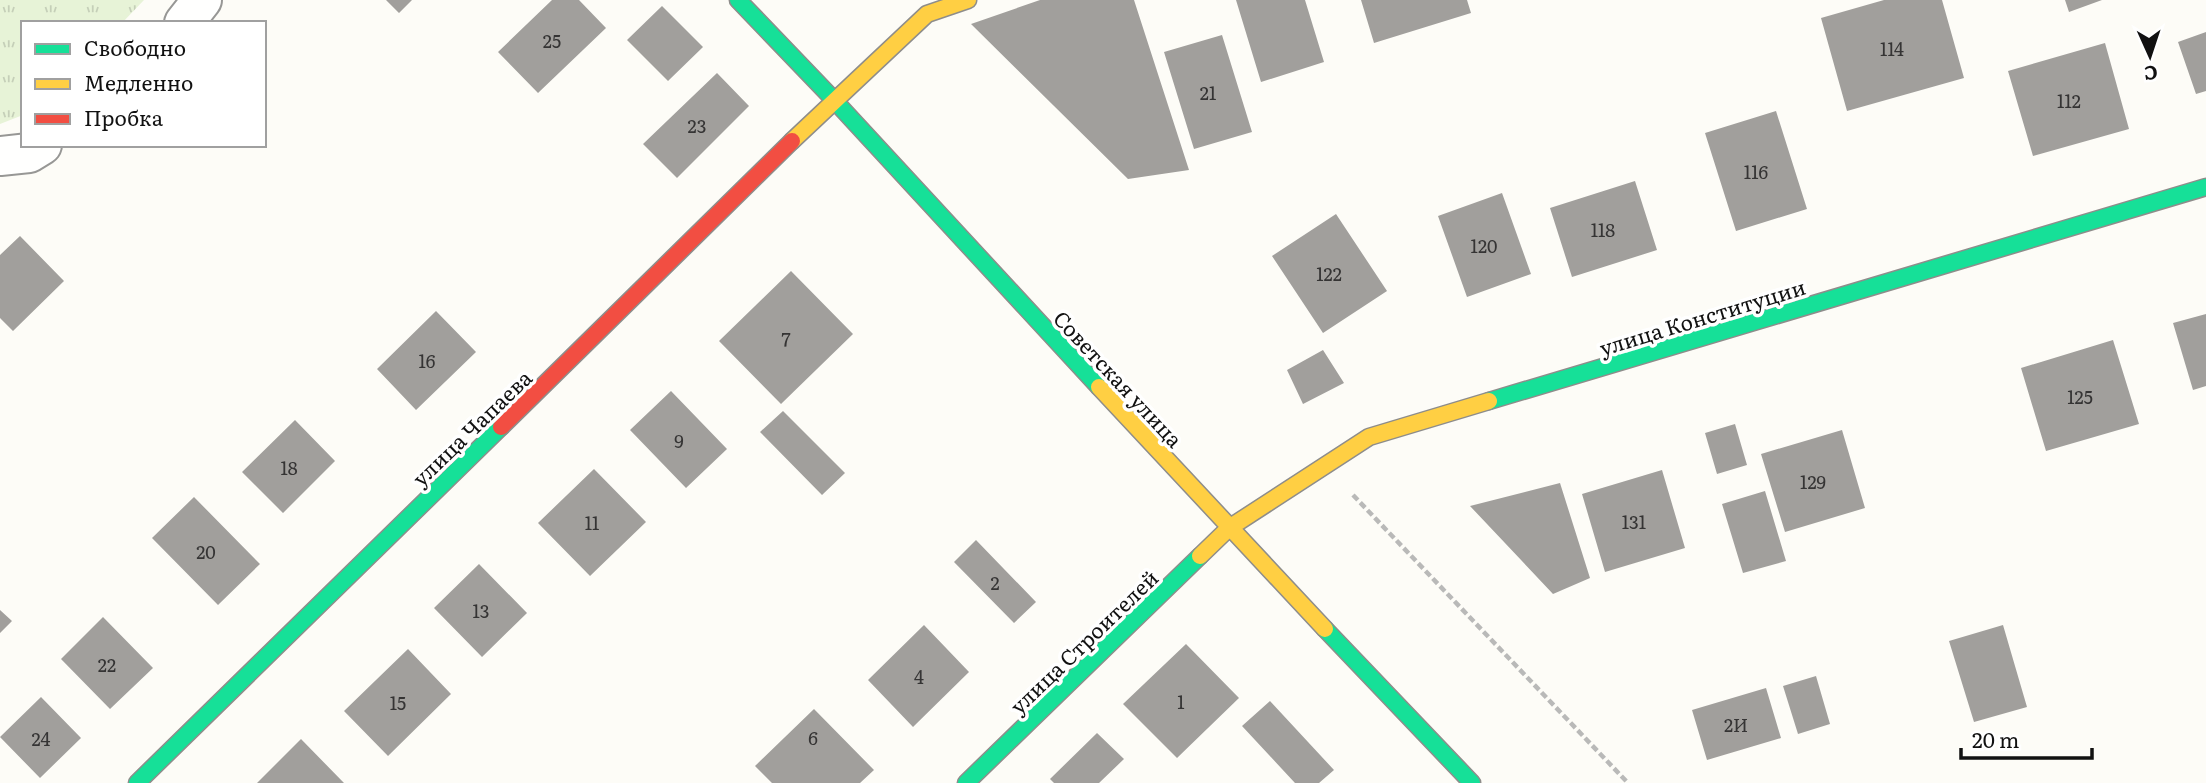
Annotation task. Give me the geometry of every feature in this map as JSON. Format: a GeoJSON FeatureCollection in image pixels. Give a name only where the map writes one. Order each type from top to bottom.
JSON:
{"type":"FeatureCollection","features":[{"type":"Feature","properties":{"kind":"street"},"geometry":{"type":"LineString","coordinates":[[186,21],[202,0]]}},
{"type":"Feature","properties":{"kind":"street","name":"Советская улица"},"geometry":{"type":"LineString","coordinates":[[738,0],[834,100],[1229,528],[1472,783]]}},
{"type":"Feature","properties":{"kind":"street","name":"улица Чапаева"},"geometry":{"type":"LineString","coordinates":[[137,783],[834,100],[926,15],[968,0]]}},
{"type":"Feature","properties":{"kind":"street"},"geometry":{"type":"LineString","coordinates":[[0,156],[29,153],[39,147]]}},
{"type":"Feature","properties":{"kind":"street","name":"улица Конституции"},"geometry":{"type":"LineString","coordinates":[[1229,528],[1369,437],[2206,187]]}},
{"type":"Feature","properties":{"kind":"street","name":"улица Строителей"},"geometry":{"type":"LineString","coordinates":[[967,783],[1229,528]]}},
{"type":"Feature","properties":{"kind":"path"},"geometry":{"type":"LineString","coordinates":[[1325,466],[1628,783]]}},
{"type":"Feature","properties":{"kind":"green space"},"geometry":{"type":"Polygon","coordinates":[[[0,0],[144,0],[124,21],[21,21],[21,116],[0,124],[0,0]]]}},
{"type":"Feature","properties":{"kind":"building"},"geometry":{"type":"Polygon","coordinates":[[[386,0],[412,0],[399,13],[386,0]]]}},
{"type":"Feature","properties":{"kind":"building"},"geometry":{"type":"Polygon","coordinates":[[[552,0],[579,0],[606,28],[538,93],[498,52],[552,0]]]}},
{"type":"Feature","properties":{"kind":"building"},"geometry":{"type":"Polygon","coordinates":[[[1040,0],[1134,0],[1189,170],[1128,179],[971,24],[1040,0]]]}},
{"type":"Feature","properties":{"kind":"building"},"geometry":{"type":"Polygon","coordinates":[[[1236,0],[1305,0],[1324,62],[1261,82],[1236,0]]]}},
{"type":"Feature","properties":{"kind":"building"},"geometry":{"type":"Polygon","coordinates":[[[1361,0],[1467,0],[1471,13],[1374,43],[1361,0]]]}},
{"type":"Feature","properties":{"kind":"building"},"geometry":{"type":"Polygon","coordinates":[[[1884,0],[1942,0],[1964,78],[1847,111],[1821,18],[1884,0]]]}},
{"type":"Feature","properties":{"kind":"building"},"geometry":{"type":"Polygon","coordinates":[[[2065,0],[2102,0],[2069,12],[2065,0]]]}},
{"type":"Feature","properties":{"kind":"building"},"geometry":{"type":"Polygon","coordinates":[[[662,6],[703,47],[668,81],[627,40],[662,6]]]}},
{"type":"Feature","properties":{"kind":"building"},"geometry":{"type":"Polygon","coordinates":[[[2206,32],[2206,91],[2196,94],[2178,42],[2206,32]]]}},
{"type":"Feature","properties":{"kind":"building"},"geometry":{"type":"Polygon","coordinates":[[[1222,35],[1252,132],[1194,149],[1164,52],[1222,35]]]}},
{"type":"Feature","properties":{"kind":"building"},"geometry":{"type":"Polygon","coordinates":[[[2105,43],[2129,129],[2033,156],[2008,71],[2105,43]]]}},
{"type":"Feature","properties":{"kind":"building"},"geometry":{"type":"Polygon","coordinates":[[[717,73],[749,106],[677,178],[643,144],[717,73]]]}},
{"type":"Feature","properties":{"kind":"building"},"geometry":{"type":"Polygon","coordinates":[[[1776,111],[1807,209],[1736,231],[1705,133],[1776,111]]]}},
{"type":"Feature","properties":{"kind":"building"},"geometry":{"type":"Polygon","coordinates":[[[1635,181],[1657,250],[1572,277],[1550,208],[1635,181]]]}},
{"type":"Feature","properties":{"kind":"building"},"geometry":{"type":"Polygon","coordinates":[[[1502,193],[1531,274],[1467,297],[1438,216],[1502,193]]]}},
{"type":"Feature","properties":{"kind":"building"},"geometry":{"type":"Polygon","coordinates":[[[1336,214],[1387,291],[1323,333],[1272,256],[1336,214]]]}},
{"type":"Feature","properties":{"kind":"building"},"geometry":{"type":"Polygon","coordinates":[[[20,236],[64,281],[13,331],[0,318],[0,255],[20,236]]]}},
{"type":"Feature","properties":{"kind":"building"},"geometry":{"type":"Polygon","coordinates":[[[791,271],[853,334],[781,404],[719,341],[791,271]]]}},
{"type":"Feature","properties":{"kind":"building"},"geometry":{"type":"Polygon","coordinates":[[[436,311],[476,352],[416,410],[377,369],[436,311]]]}},
{"type":"Feature","properties":{"kind":"building"},"geometry":{"type":"Polygon","coordinates":[[[2206,314],[2206,386],[2193,390],[2173,323],[2206,314]]]}},
{"type":"Feature","properties":{"kind":"building"},"geometry":{"type":"Polygon","coordinates":[[[2113,340],[2139,424],[2046,451],[2021,368],[2113,340]]]}},
{"type":"Feature","properties":{"kind":"building"},"geometry":{"type":"Polygon","coordinates":[[[1323,350],[1344,383],[1303,404],[1287,370],[1323,350]]]}},
{"type":"Feature","properties":{"kind":"building"},"geometry":{"type":"Polygon","coordinates":[[[671,391],[727,449],[686,488],[630,430],[671,391]]]}},
{"type":"Feature","properties":{"kind":"building"},"geometry":{"type":"Polygon","coordinates":[[[783,411],[845,473],[822,495],[760,432],[783,411]]]}},
{"type":"Feature","properties":{"kind":"building"},"geometry":{"type":"Polygon","coordinates":[[[295,420],[335,461],[283,513],[242,472],[295,420]]]}},
{"type":"Feature","properties":{"kind":"building"},"geometry":{"type":"Polygon","coordinates":[[[1735,424],[1747,465],[1717,474],[1705,433],[1735,424]]]}},
{"type":"Feature","properties":{"kind":"building"},"geometry":{"type":"Polygon","coordinates":[[[1842,430],[1865,508],[1785,532],[1761,454],[1842,430]]]}},
{"type":"Feature","properties":{"kind":"building"},"geometry":{"type":"Polygon","coordinates":[[[594,469],[646,522],[590,576],[538,523],[594,469]]]}},
{"type":"Feature","properties":{"kind":"building"},"geometry":{"type":"Polygon","coordinates":[[[1662,470],[1685,548],[1605,572],[1582,494],[1662,470]]]}},
{"type":"Feature","properties":{"kind":"building"},"geometry":{"type":"Polygon","coordinates":[[[1560,483],[1590,578],[1553,594],[1470,506],[1560,483]]]}},
{"type":"Feature","properties":{"kind":"building"},"geometry":{"type":"Polygon","coordinates":[[[1765,491],[1786,561],[1743,573],[1722,504],[1765,491]]]}},
{"type":"Feature","properties":{"kind":"building"},"geometry":{"type":"Polygon","coordinates":[[[194,497],[260,564],[218,605],[152,538],[194,497]]]}},
{"type":"Feature","properties":{"kind":"building"},"geometry":{"type":"Polygon","coordinates":[[[976,540],[1036,602],[1014,623],[954,562],[976,540]]]}},
{"type":"Feature","properties":{"kind":"building"},"geometry":{"type":"Polygon","coordinates":[[[479,564],[527,613],[482,657],[434,608],[479,564]]]}},
{"type":"Feature","properties":{"kind":"building"},"geometry":{"type":"Polygon","coordinates":[[[0,610],[12,621],[0,633],[0,610]]]}},
{"type":"Feature","properties":{"kind":"building"},"geometry":{"type":"Polygon","coordinates":[[[103,617],[153,668],[110,709],[61,659],[103,617]]]}},
{"type":"Feature","properties":{"kind":"building"},"geometry":{"type":"Polygon","coordinates":[[[924,625],[969,672],[913,727],[868,680],[924,625]]]}},
{"type":"Feature","properties":{"kind":"building"},"geometry":{"type":"Polygon","coordinates":[[[2003,625],[2027,707],[1974,722],[1949,641],[2003,625]]]}},
{"type":"Feature","properties":{"kind":"building"},"geometry":{"type":"Polygon","coordinates":[[[1186,644],[1239,698],[1177,758],[1123,704],[1186,644]]]}},
{"type":"Feature","properties":{"kind":"building"},"geometry":{"type":"Polygon","coordinates":[[[408,649],[451,694],[388,756],[344,711],[408,649]]]}},
{"type":"Feature","properties":{"kind":"building"},"geometry":{"type":"Polygon","coordinates":[[[1816,676],[1830,724],[1798,734],[1783,686],[1816,676]]]}},
{"type":"Feature","properties":{"kind":"building"},"geometry":{"type":"Polygon","coordinates":[[[1766,688],[1781,738],[1707,760],[1692,710],[1766,688]]]}},
{"type":"Feature","properties":{"kind":"building"},"geometry":{"type":"Polygon","coordinates":[[[41,697],[81,738],[40,778],[0,737],[41,697]]]}},
{"type":"Feature","properties":{"kind":"building"},"geometry":{"type":"Polygon","coordinates":[[[1270,701],[1334,770],[1319,783],[1295,783],[1242,726],[1270,701]]]}},
{"type":"Feature","properties":{"kind":"building"},"geometry":{"type":"Polygon","coordinates":[[[814,709],[874,770],[860,783],[772,783],[755,766],[814,709]]]}},
{"type":"Feature","properties":{"kind":"building"},"geometry":{"type":"Polygon","coordinates":[[[1097,733],[1124,759],[1099,783],[1054,783],[1050,779],[1097,733]]]}},
{"type":"Feature","properties":{"kind":"building"},"geometry":{"type":"Polygon","coordinates":[[[301,739],[344,783],[257,783],[301,739]]]}},
{"type":"Feature","properties":{"kind":"traffic: fast"},"geometry":{"type":"LineString","coordinates":[[738,0],[1099,387]]}},
{"type":"Feature","properties":{"kind":"traffic: fast"},"geometry":{"type":"LineString","coordinates":[[1489,401],[2206,187]]}},
{"type":"Feature","properties":{"kind":"traffic: fast"},"geometry":{"type":"LineString","coordinates":[[137,783],[501,427]]}},
{"type":"Feature","properties":{"kind":"traffic: fast"},"geometry":{"type":"LineString","coordinates":[[966,783],[1200,556]]}},
{"type":"Feature","properties":{"kind":"traffic: fast"},"geometry":{"type":"LineString","coordinates":[[1325,629],[1472,783]]}},
{"type":"Feature","properties":{"kind":"traffic: slow"},"geometry":{"type":"LineString","coordinates":[[792,141],[927,14],[968,0]]}},
{"type":"Feature","properties":{"kind":"traffic: slow"},"geometry":{"type":"LineString","coordinates":[[1099,387],[1325,629]]}},
{"type":"Feature","properties":{"kind":"traffic: slow"},"geometry":{"type":"LineString","coordinates":[[1200,556],[1229,528],[1369,437],[1489,401]]}},
{"type":"Feature","properties":{"kind":"traffic: jam"},"geometry":{"type":"LineString","coordinates":[[501,427],[792,141]]}}]}
